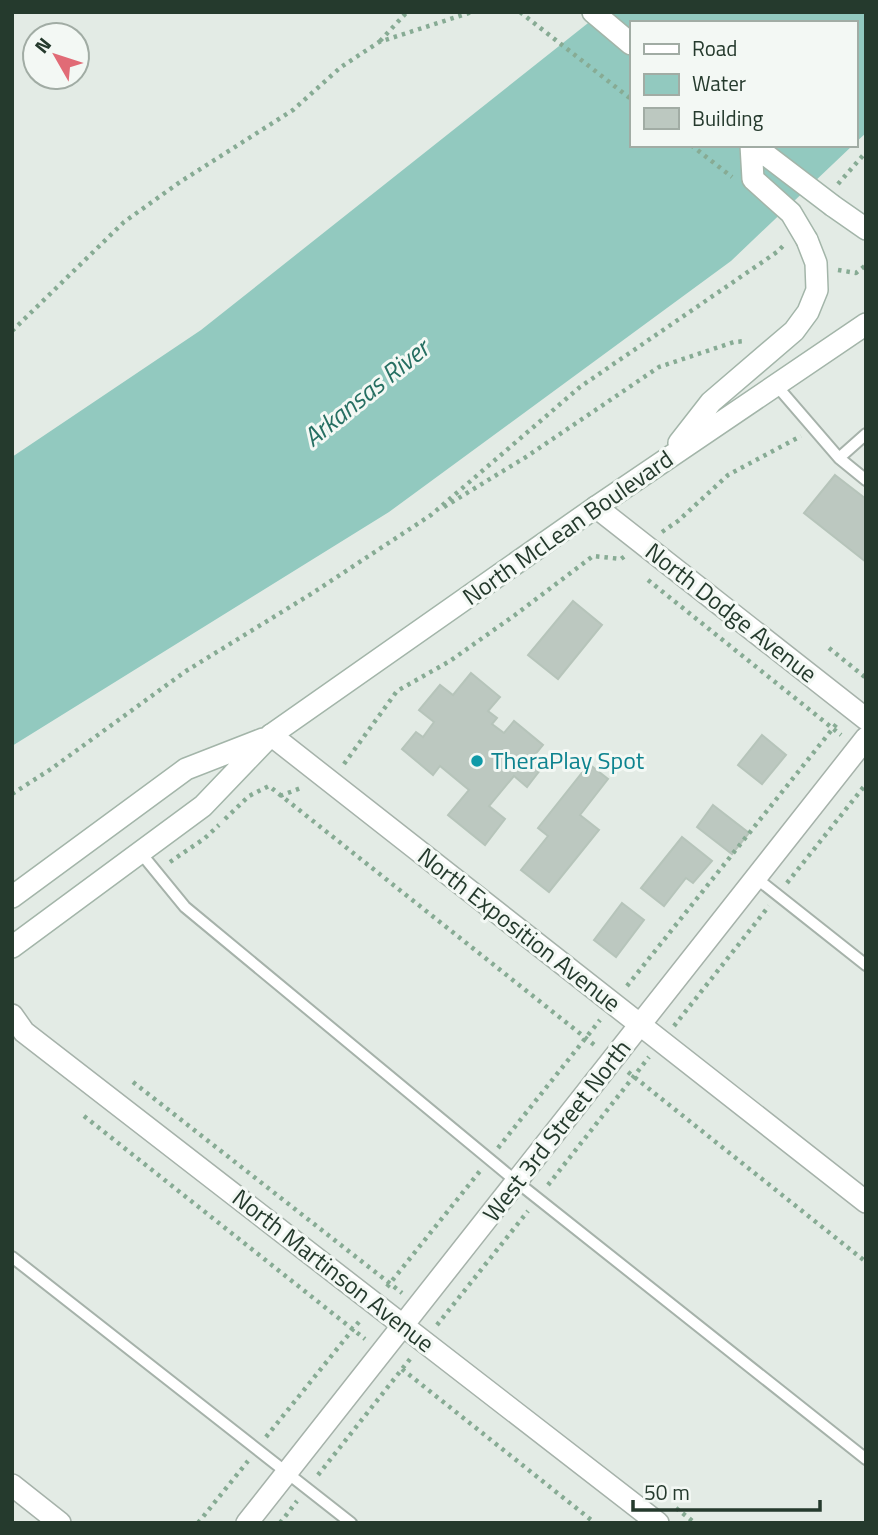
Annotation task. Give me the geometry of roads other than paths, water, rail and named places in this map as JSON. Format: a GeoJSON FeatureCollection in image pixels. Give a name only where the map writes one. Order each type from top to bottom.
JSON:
{"type":"FeatureCollection","features":[{"type":"Feature","properties":{"kind":"street"},"geometry":{"type":"LineString","coordinates":[[593,12],[630,43]]}},
{"type":"Feature","properties":{"kind":"street"},"geometry":{"type":"LineString","coordinates":[[669,457],[711,402],[794,331],[808,313],[817,290],[816,263],[797,241],[791,213],[753,179],[752,147]]}},
{"type":"Feature","properties":{"kind":"street"},"geometry":{"type":"LineString","coordinates":[[755,147],[832,199],[866,229]]}},
{"type":"Feature","properties":{"kind":"street","name":"North McLean Boulevard"},"geometry":{"type":"LineString","coordinates":[[12,947],[203,806],[271,735],[596,507],[866,324]]}},
{"type":"Feature","properties":{"kind":"street","name":"North Dodge Avenue"},"geometry":{"type":"LineString","coordinates":[[596,507],[858,713]]}},
{"type":"Feature","properties":{"kind":"street","name":"North McLean Boulevard"},"geometry":{"type":"LineString","coordinates":[[12,897],[186,769],[271,735]]}},
{"type":"Feature","properties":{"kind":"street","name":"North Exposition Avenue"},"geometry":{"type":"LineString","coordinates":[[271,735],[866,1202]]}},
{"type":"Feature","properties":{"kind":"street","name":"West 3rd Street North"},"geometry":{"type":"LineString","coordinates":[[247,1523],[862,743]]}},
{"type":"Feature","properties":{"kind":"street","name":"North Martinson Avenue"},"geometry":{"type":"LineString","coordinates":[[12,1015],[24,1032],[658,1523]]}},
{"type":"Feature","properties":{"kind":"street"},"geometry":{"type":"LineString","coordinates":[[12,1485],[60,1523]]}},
{"type":"Feature","properties":{"kind":"lane"},"geometry":{"type":"LineString","coordinates":[[776,385],[839,458],[866,480]]}},
{"type":"Feature","properties":{"kind":"lane"},"geometry":{"type":"LineString","coordinates":[[839,458],[866,434]]}},
{"type":"Feature","properties":{"kind":"lane"},"geometry":{"type":"LineString","coordinates":[[140,852],[185,907],[517,1182],[866,1459]]}},
{"type":"Feature","properties":{"kind":"lane"},"geometry":{"type":"LineString","coordinates":[[756,878],[866,965]]}},
{"type":"Feature","properties":{"kind":"lane"},"geometry":{"type":"LineString","coordinates":[[12,1257],[351,1523]]}},
{"type":"Feature","properties":{"kind":"water","name":"Arkansas River"},"geometry":{"type":"Polygon","coordinates":[[[602,12],[866,12],[866,133],[857,141],[857,21],[630,21],[630,147],[851,147],[731,261],[389,512],[12,746],[12,457],[201,330],[602,12]]]}},
{"type":"Feature","properties":{"kind":"place","name":"TheraPlay Spot"},"geometry":{"type":"Point","coordinates":[477,761]}}]}
